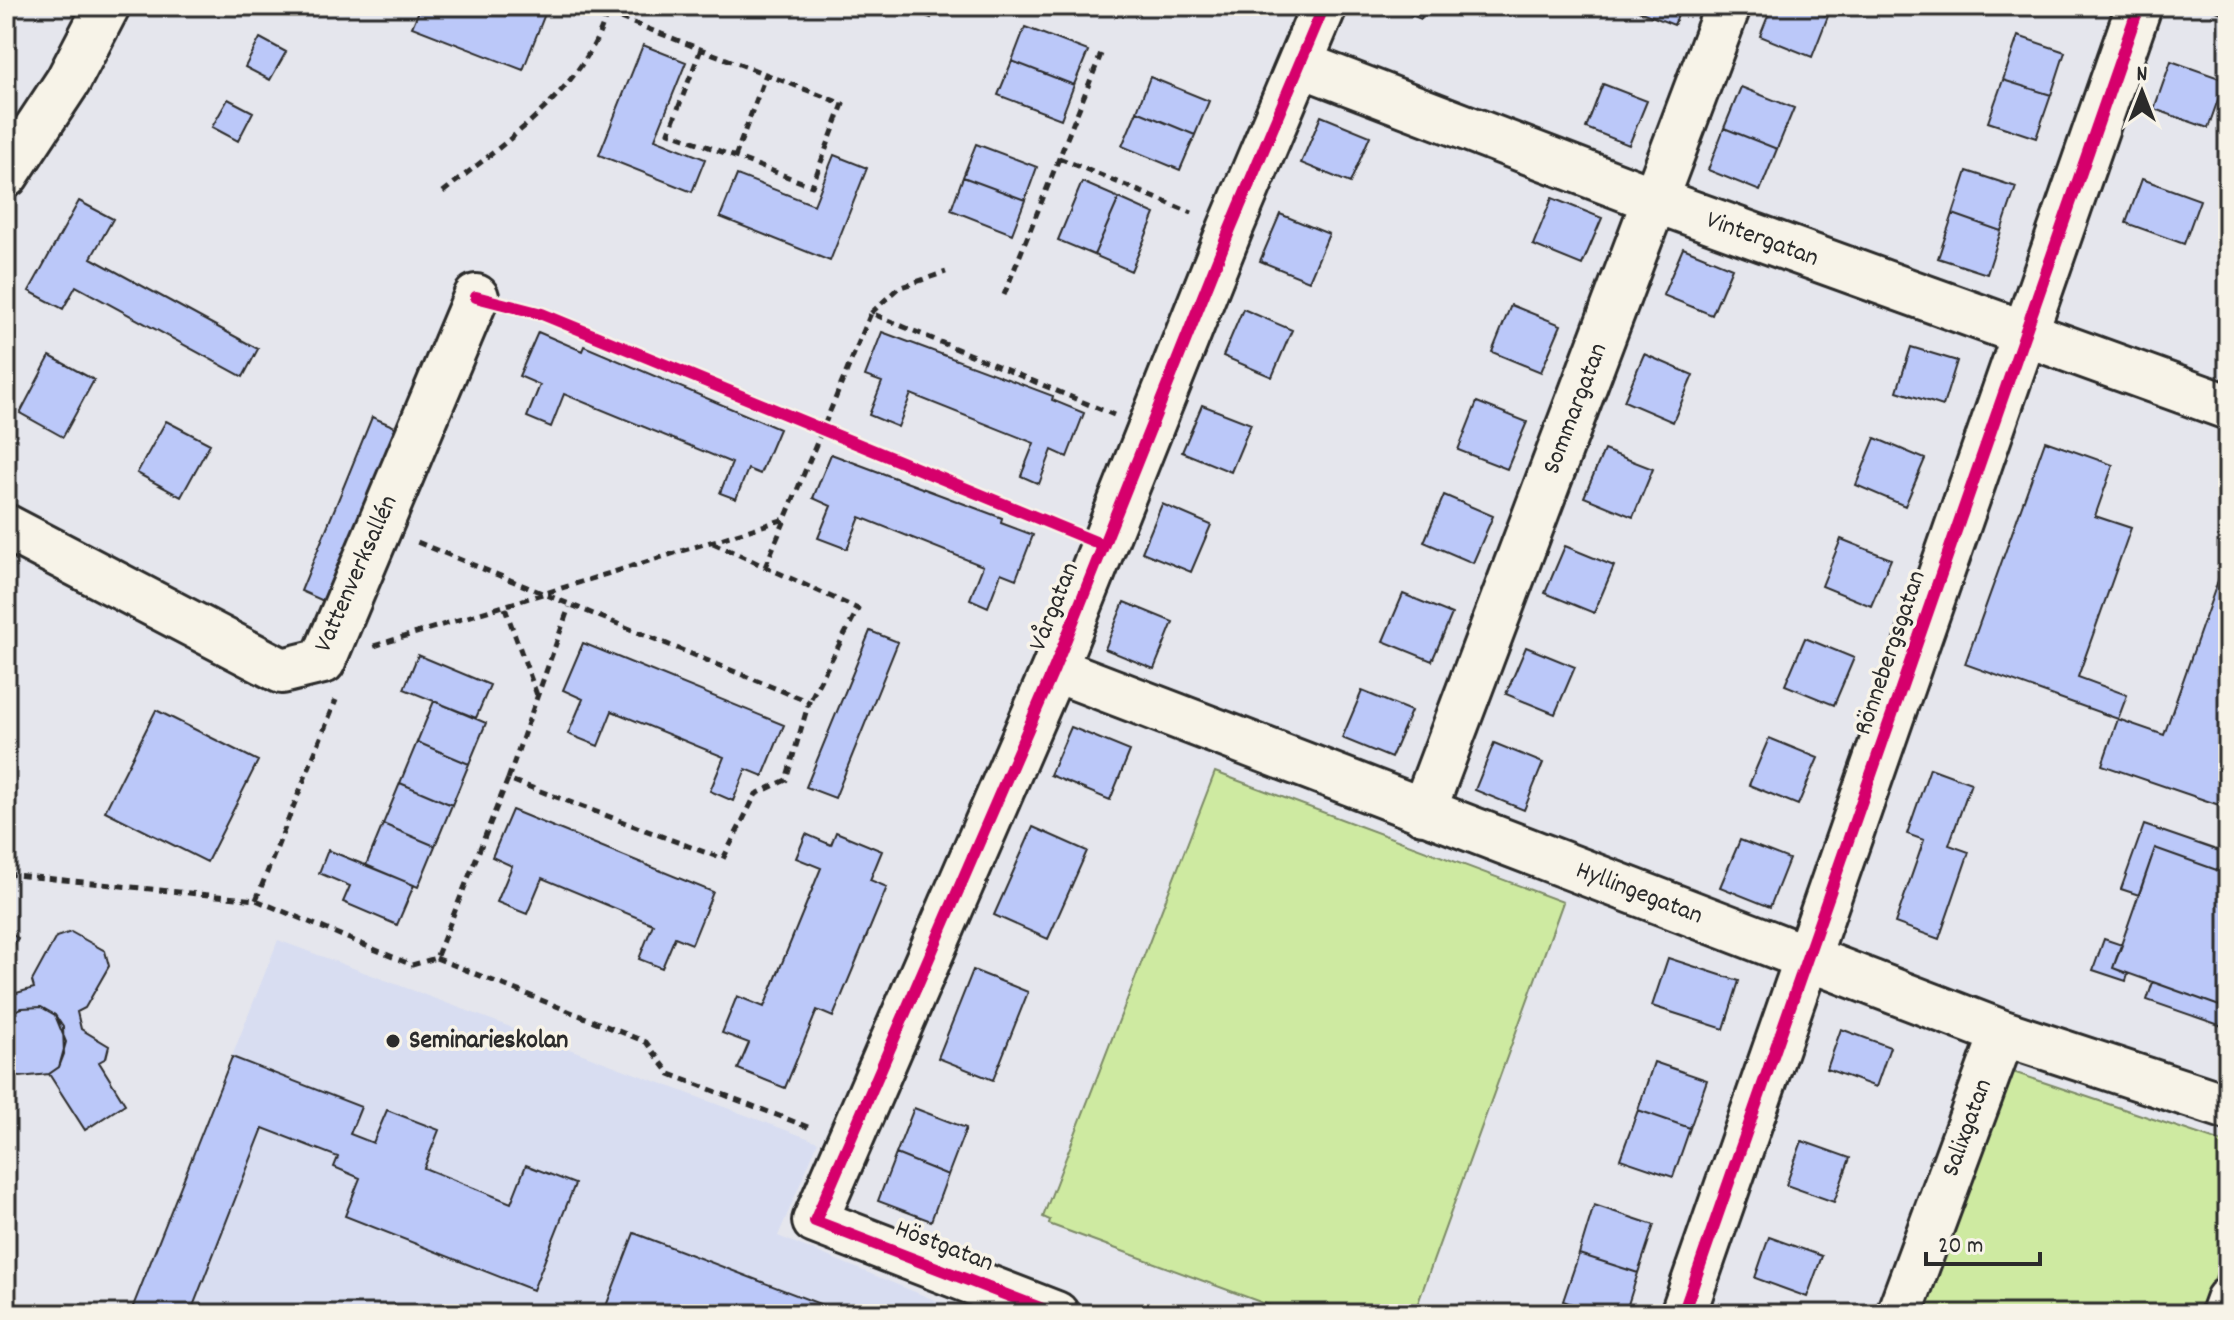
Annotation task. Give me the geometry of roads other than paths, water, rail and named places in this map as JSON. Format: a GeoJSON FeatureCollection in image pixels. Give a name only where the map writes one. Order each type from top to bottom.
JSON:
{"type":"FeatureCollection","features":[{"type":"Feature","properties":{"kind":"street"},"geometry":{"type":"LineString","coordinates":[[6,175],[68,81],[107,6]]}},
{"type":"Feature","properties":{"kind":"street","name":"Vårgatan"},"geometry":{"type":"LineString","coordinates":[[815,1221],[846,1142],[1054,669],[1230,229],[1324,6]]}},
{"type":"Feature","properties":{"kind":"street","name":"Sommargatan"},"geometry":{"type":"LineString","coordinates":[[1423,812],[1728,6]]}},
{"type":"Feature","properties":{"kind":"street","name":"Rönnebergsgatan"},"geometry":{"type":"LineString","coordinates":[[1683,1314],[2139,6]]}},
{"type":"Feature","properties":{"kind":"street","name":"Vintergatan"},"geometry":{"type":"LineString","coordinates":[[1300,64],[1655,200],[2228,407]]}},
{"type":"Feature","properties":{"kind":"street","name":"Vattenverksallén"},"geometry":{"type":"LineString","coordinates":[[6,527],[282,671],[330,678],[379,526],[476,297]]}},
{"type":"Feature","properties":{"kind":"street","name":"Hyllingegatan"},"geometry":{"type":"LineString","coordinates":[[1054,669],[2003,1033],[2228,1107]]}},
{"type":"Feature","properties":{"kind":"street","name":"Salixgatan"},"geometry":{"type":"LineString","coordinates":[[1899,1314],[2003,1033]]}},
{"type":"Feature","properties":{"kind":"street","name":"Höstgatan"},"geometry":{"type":"LineString","coordinates":[[815,1221],[1056,1314]]}},
{"type":"Feature","properties":{"kind":"street"},"geometry":{"type":"LineString","coordinates":[[2223,1314],[2228,1300]]}},
{"type":"Feature","properties":{"kind":"place","name":"Seminarieskolan"},"geometry":{"type":"Point","coordinates":[393,1041]}}]}
